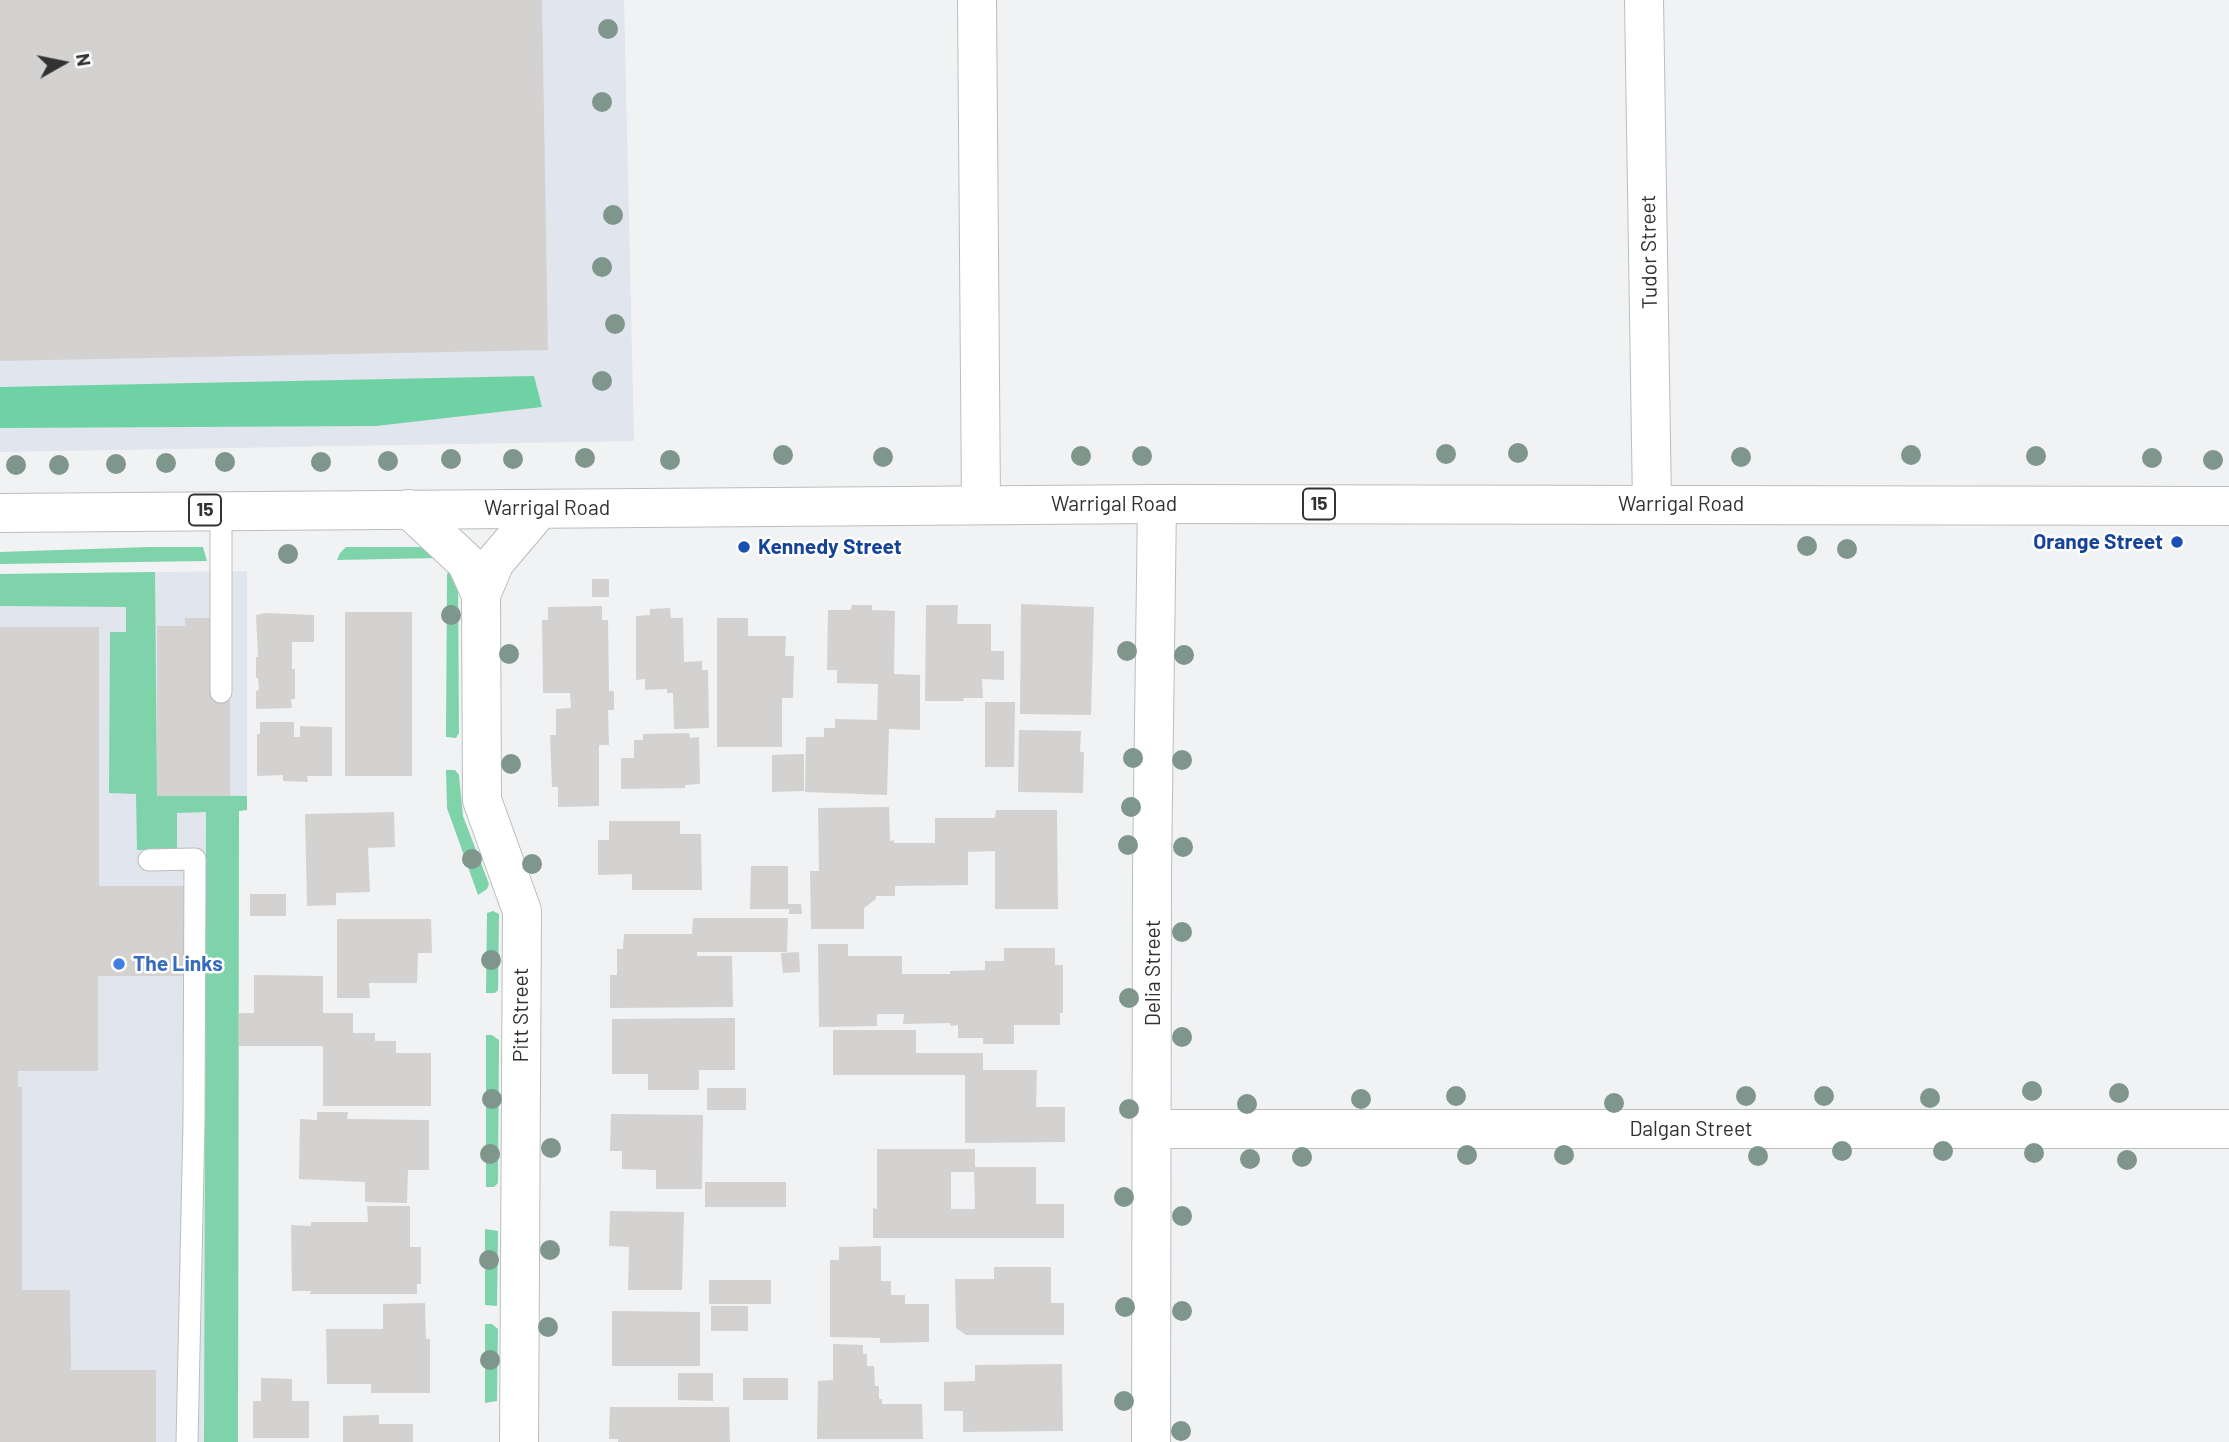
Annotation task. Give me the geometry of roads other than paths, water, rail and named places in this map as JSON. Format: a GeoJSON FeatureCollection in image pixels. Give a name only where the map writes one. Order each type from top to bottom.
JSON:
{"type":"FeatureCollection","features":[{"type":"Feature","properties":{"kind":"main road"},"geometry":{"type":"LineString","coordinates":[[977,0],[981,505]]}},
{"type":"Feature","properties":{"kind":"main road","name":"Tudor Street"},"geometry":{"type":"LineString","coordinates":[[1644,0],[1652,504]]}},
{"type":"Feature","properties":{"kind":"main road","name":"Warrigal Road"},"geometry":{"type":"LineString","coordinates":[[0,513],[1157,504],[2229,506]]}},
{"type":"Feature","properties":{"kind":"main road","name":"Delia Street"},"geometry":{"type":"LineString","coordinates":[[1151,1442],[1157,504]]}},
{"type":"Feature","properties":{"kind":"main road","name":"Pitt Street"},"geometry":{"type":"LineString","coordinates":[[409,509],[466,562],[481,594]]}},
{"type":"Feature","properties":{"kind":"main road","name":"Pitt Street"},"geometry":{"type":"LineString","coordinates":[[519,1442],[522,911],[482,800],[481,594],[495,562],[540,509]]}},
{"type":"Feature","properties":{"kind":"main road","name":"Dalgan Street"},"geometry":{"type":"LineString","coordinates":[[1153,1129],[2229,1129]]}},
{"type":"Feature","properties":{"kind":"lane"},"geometry":{"type":"LineString","coordinates":[[221,510],[221,692]]}},
{"type":"Feature","properties":{"kind":"lane"},"geometry":{"type":"LineString","coordinates":[[149,860],[195,859],[194,1136],[187,1442]]}},
{"type":"Feature","properties":{"kind":"place","name":"Orange Street"},"geometry":{"type":"Point","coordinates":[2177,542]}},
{"type":"Feature","properties":{"kind":"place","name":"Kennedy Street"},"geometry":{"type":"Point","coordinates":[744,547]}},
{"type":"Feature","properties":{"kind":"place","name":"The Links"},"geometry":{"type":"Point","coordinates":[119,964]}}]}
